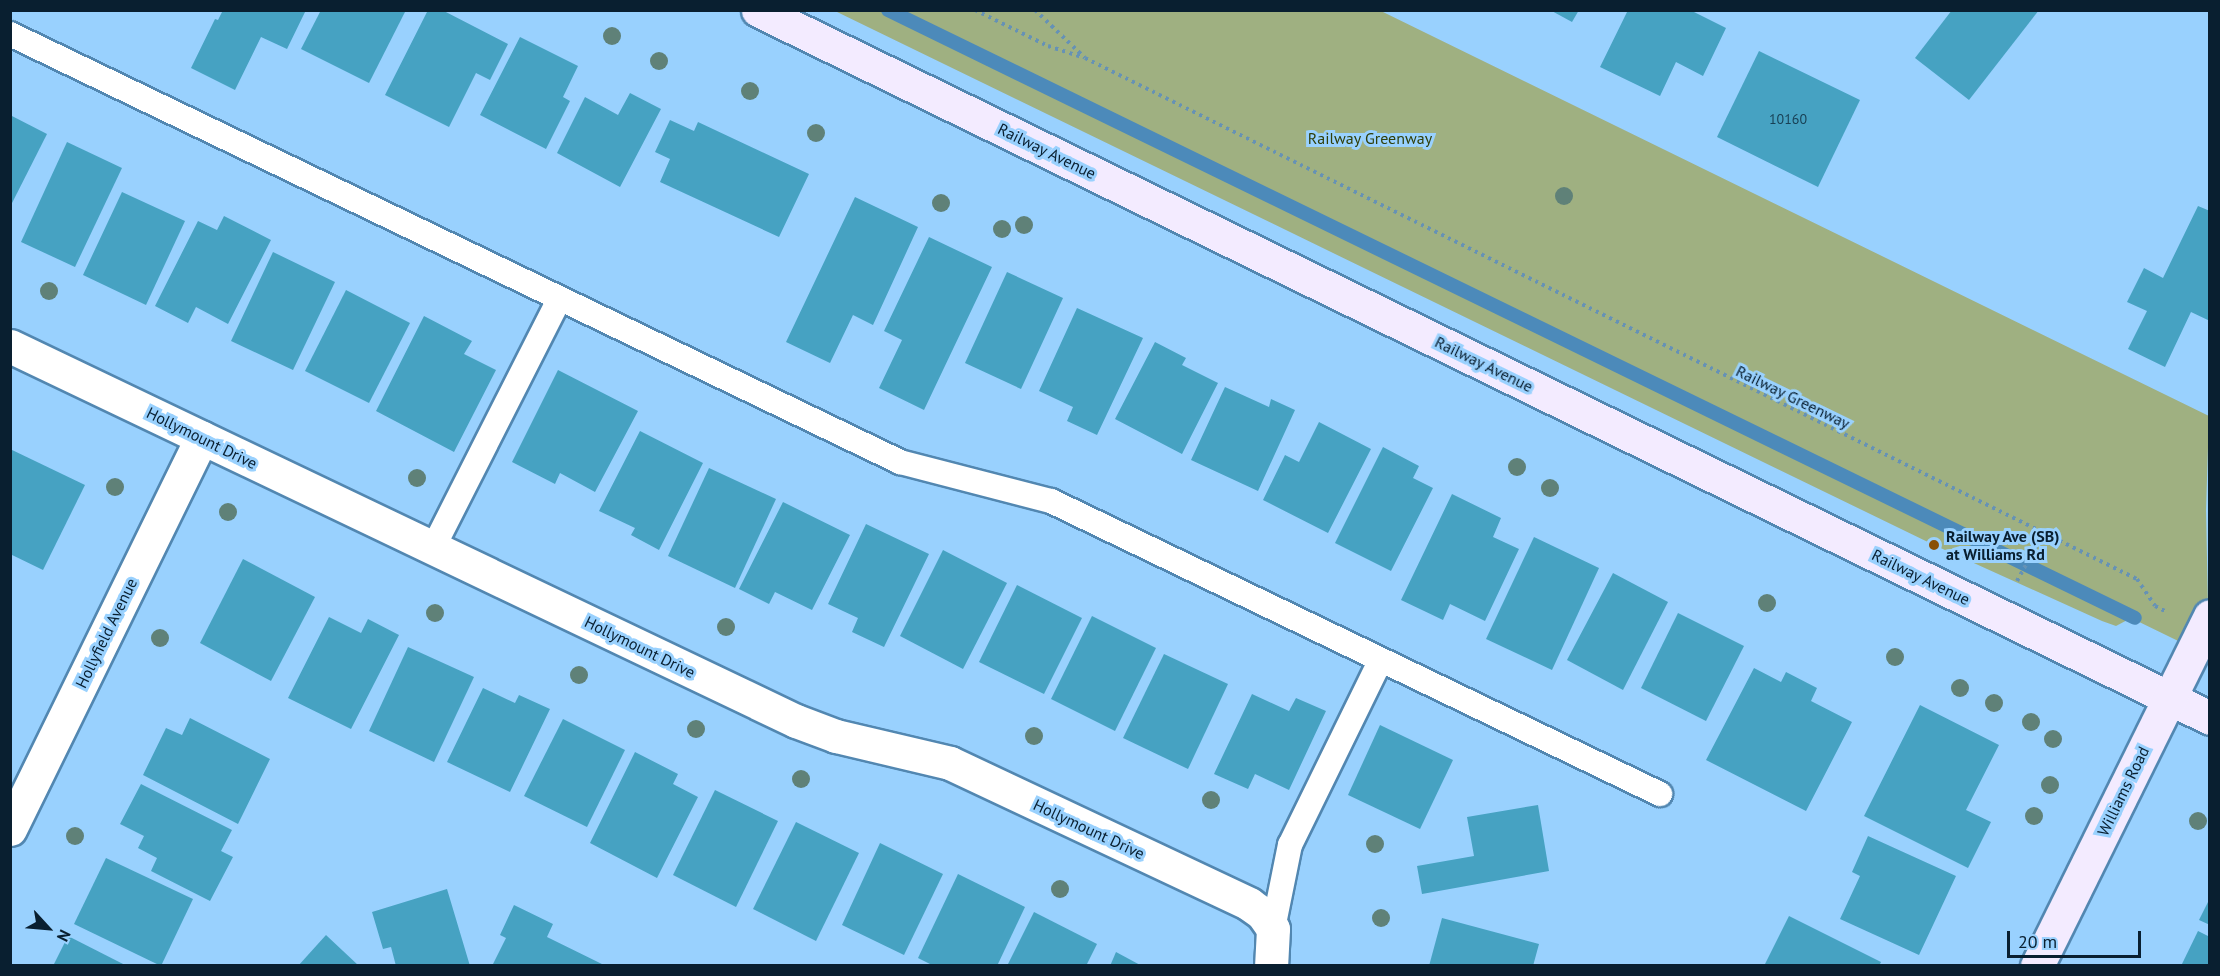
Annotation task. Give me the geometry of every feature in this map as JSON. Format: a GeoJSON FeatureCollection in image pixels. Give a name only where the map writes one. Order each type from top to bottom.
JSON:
{"type":"FeatureCollection","features":[{"type":"Feature","properties":{"kind":"main road","name":"Railway Avenue"},"geometry":{"type":"LineString","coordinates":[[758,10],[2210,718]]}},
{"type":"Feature","properties":{"kind":"main road","name":"Williams Road"},"geometry":{"type":"LineString","coordinates":[[2037,966],[2210,616]]}},
{"type":"Feature","properties":{"kind":"street","name":"Hollymount Drive"},"geometry":{"type":"LineString","coordinates":[[10,346],[796,722],[836,736],[950,763],[1249,904],[1262,913],[1273,929]]}},
{"type":"Feature","properties":{"kind":"street","name":"Hollyfield Avenue"},"geometry":{"type":"LineString","coordinates":[[10,829],[202,437]]}},
{"type":"Feature","properties":{"kind":"street"},"geometry":{"type":"LineString","coordinates":[[1271,966],[1273,929]]}},
{"type":"Feature","properties":{"kind":"lane"},"geometry":{"type":"LineString","coordinates":[[10,34],[900,462],[1052,501],[1660,794]]}},
{"type":"Feature","properties":{"kind":"lane"},"geometry":{"type":"LineString","coordinates":[[433,548],[559,300]]}},
{"type":"Feature","properties":{"kind":"lane"},"geometry":{"type":"LineString","coordinates":[[1273,929],[1290,845],[1380,661]]}},
{"type":"Feature","properties":{"kind":"path"},"geometry":{"type":"LineString","coordinates":[[975,10],[1048,46],[1085,58]]}},
{"type":"Feature","properties":{"kind":"path","name":"Railway Greenway"},"geometry":{"type":"LineString","coordinates":[[1035,10],[1085,58],[2137,579],[2155,606]]}},
{"type":"Feature","properties":{"kind":"path"},"geometry":{"type":"LineString","coordinates":[[2006,578],[2016,582],[2043,534]]}},
{"type":"Feature","properties":{"kind":"green space","name":"Railway Greenway"},"geometry":{"type":"Polygon","coordinates":[[[835,11],[1381,11],[2209,416],[2206,510],[2209,656],[2131,618],[2116,626],[2102,621],[1934,545],[835,11]]]}},
{"type":"Feature","properties":{"kind":"building"},"geometry":{"type":"Polygon","coordinates":[[[223,10],[306,10],[287,49],[261,37],[235,90],[191,68],[215,19],[218,20],[223,10]]]}},
{"type":"Feature","properties":{"kind":"building"},"geometry":{"type":"Polygon","coordinates":[[[321,10],[406,10],[369,83],[301,49],[321,10]]]}},
{"type":"Feature","properties":{"kind":"building"},"geometry":{"type":"Polygon","coordinates":[[[428,10],[442,10],[508,44],[490,80],[476,73],[449,127],[385,95],[428,10]]]}},
{"type":"Feature","properties":{"kind":"building"},"geometry":{"type":"Polygon","coordinates":[[[1550,10],[1579,10],[1572,22],[1550,10]]]}},
{"type":"Feature","properties":{"kind":"building"},"geometry":{"type":"Polygon","coordinates":[[[1628,10],[1690,10],[1726,28],[1703,76],[1676,62],[1660,96],[1600,67],[1628,10]]]}},
{"type":"Feature","properties":{"kind":"building"},"geometry":{"type":"Polygon","coordinates":[[[1952,10],[2039,10],[1969,100],[1915,58],[1952,10]]]}},
{"type":"Feature","properties":{"kind":"building"},"geometry":{"type":"Polygon","coordinates":[[[520,37],[578,66],[563,97],[570,101],[546,149],[480,115],[520,37]]]}},
{"type":"Feature","properties":{"kind":"building"},"geometry":{"type":"Polygon","coordinates":[[[1759,51],[1860,100],[1818,187],[1717,137],[1759,51]]]}},
{"type":"Feature","properties":{"kind":"building"},"geometry":{"type":"Polygon","coordinates":[[[630,93],[661,109],[620,187],[557,153],[585,97],[618,115],[630,93]]]}},
{"type":"Feature","properties":{"kind":"building"},"geometry":{"type":"Polygon","coordinates":[[[10,115],[47,134],[10,207],[10,115]]]}},
{"type":"Feature","properties":{"kind":"building"},"geometry":{"type":"Polygon","coordinates":[[[670,120],[694,131],[698,122],[809,174],[779,237],[660,182],[670,159],[655,152],[670,120]]]}},
{"type":"Feature","properties":{"kind":"building"},"geometry":{"type":"Polygon","coordinates":[[[67,142],[122,168],[75,267],[21,242],[67,142]]]}},
{"type":"Feature","properties":{"kind":"building"},"geometry":{"type":"Polygon","coordinates":[[[122,192],[185,221],[146,305],[83,275],[122,192]]]}},
{"type":"Feature","properties":{"kind":"building"},"geometry":{"type":"Polygon","coordinates":[[[855,197],[918,227],[873,325],[853,315],[830,363],[786,342],[855,197]]]}},
{"type":"Feature","properties":{"kind":"building"},"geometry":{"type":"Polygon","coordinates":[[[2198,206],[2210,211],[2210,321],[2191,312],[2165,367],[2128,349],[2147,311],[2127,302],[2144,268],[2163,278],[2198,206]]]}},
{"type":"Feature","properties":{"kind":"building"},"geometry":{"type":"Polygon","coordinates":[[[224,216],[271,240],[228,324],[196,307],[188,323],[155,306],[198,221],[217,230],[224,216]]]}},
{"type":"Feature","properties":{"kind":"building"},"geometry":{"type":"Polygon","coordinates":[[[929,237],[992,267],[924,410],[879,388],[902,340],[884,331],[929,237]]]}},
{"type":"Feature","properties":{"kind":"building"},"geometry":{"type":"Polygon","coordinates":[[[273,252],[335,282],[293,370],[231,341],[273,252]]]}},
{"type":"Feature","properties":{"kind":"building"},"geometry":{"type":"Polygon","coordinates":[[[1007,272],[1063,298],[1021,389],[965,363],[1007,272]]]}},
{"type":"Feature","properties":{"kind":"building"},"geometry":{"type":"Polygon","coordinates":[[[346,290],[410,323],[369,403],[305,371],[346,290]]]}},
{"type":"Feature","properties":{"kind":"building"},"geometry":{"type":"Polygon","coordinates":[[[1077,308],[1143,338],[1097,435],[1067,421],[1073,407],[1039,391],[1077,308]]]}},
{"type":"Feature","properties":{"kind":"building"},"geometry":{"type":"Polygon","coordinates":[[[424,316],[472,341],[464,354],[496,370],[454,452],[376,411],[424,316]]]}},
{"type":"Feature","properties":{"kind":"building"},"geometry":{"type":"Polygon","coordinates":[[[1155,342],[1186,358],[1182,365],[1218,383],[1182,454],[1115,419],[1155,342]]]}},
{"type":"Feature","properties":{"kind":"building"},"geometry":{"type":"Polygon","coordinates":[[[558,370],[638,411],[595,492],[560,473],[555,484],[512,462],[558,370]]]}},
{"type":"Feature","properties":{"kind":"building"},"geometry":{"type":"Polygon","coordinates":[[[1225,387],[1269,407],[1271,399],[1295,410],[1258,491],[1191,460],[1225,387]]]}},
{"type":"Feature","properties":{"kind":"building"},"geometry":{"type":"Polygon","coordinates":[[[1319,422],[1371,449],[1328,533],[1263,500],[1285,455],[1299,462],[1319,422]]]}},
{"type":"Feature","properties":{"kind":"building"},"geometry":{"type":"Polygon","coordinates":[[[640,431],[703,463],[659,550],[631,535],[635,528],[599,511],[640,431]]]}},
{"type":"Feature","properties":{"kind":"building"},"geometry":{"type":"Polygon","coordinates":[[[1383,447],[1419,466],[1413,478],[1433,488],[1391,571],[1335,543],[1383,447]]]}},
{"type":"Feature","properties":{"kind":"building"},"geometry":{"type":"Polygon","coordinates":[[[10,449],[85,485],[43,570],[10,554],[10,449]]]}},
{"type":"Feature","properties":{"kind":"building"},"geometry":{"type":"Polygon","coordinates":[[[709,468],[776,499],[735,588],[668,556],[709,468]]]}},
{"type":"Feature","properties":{"kind":"building"},"geometry":{"type":"Polygon","coordinates":[[[1452,494],[1501,518],[1493,537],[1519,549],[1485,621],[1450,604],[1443,620],[1401,600],[1452,494]]]}},
{"type":"Feature","properties":{"kind":"building"},"geometry":{"type":"Polygon","coordinates":[[[783,502],[850,535],[812,610],[775,592],[769,604],[739,589],[783,502]]]}},
{"type":"Feature","properties":{"kind":"building"},"geometry":{"type":"Polygon","coordinates":[[[866,524],[929,554],[884,647],[852,632],[858,618],[828,604],[866,524]]]}},
{"type":"Feature","properties":{"kind":"building"},"geometry":{"type":"Polygon","coordinates":[[[1534,537],[1599,568],[1552,670],[1486,639],[1534,537]]]}},
{"type":"Feature","properties":{"kind":"building"},"geometry":{"type":"Polygon","coordinates":[[[943,550],[1007,583],[963,669],[900,636],[943,550]]]}},
{"type":"Feature","properties":{"kind":"building"},"geometry":{"type":"Polygon","coordinates":[[[243,559],[315,597],[271,681],[200,643],[243,559]]]}},
{"type":"Feature","properties":{"kind":"building"},"geometry":{"type":"Polygon","coordinates":[[[1613,573],[1668,602],[1623,690],[1567,660],[1613,573]]]}},
{"type":"Feature","properties":{"kind":"building"},"geometry":{"type":"Polygon","coordinates":[[[1017,585],[1082,618],[1044,694],[979,662],[1017,585]]]}},
{"type":"Feature","properties":{"kind":"building"},"geometry":{"type":"Polygon","coordinates":[[[1678,613],[1744,646],[1706,721],[1641,688],[1678,613]]]}},
{"type":"Feature","properties":{"kind":"building"},"geometry":{"type":"Polygon","coordinates":[[[1092,616],[1156,648],[1115,731],[1051,699],[1092,616]]]}},
{"type":"Feature","properties":{"kind":"building"},"geometry":{"type":"Polygon","coordinates":[[[329,617],[361,633],[368,619],[399,635],[351,729],[288,698],[329,617]]]}},
{"type":"Feature","properties":{"kind":"building"},"geometry":{"type":"Polygon","coordinates":[[[408,647],[474,677],[434,762],[369,731],[408,647]]]}},
{"type":"Feature","properties":{"kind":"building"},"geometry":{"type":"Polygon","coordinates":[[[1164,654],[1228,684],[1188,769],[1123,738],[1164,654]]]}},
{"type":"Feature","properties":{"kind":"building"},"geometry":{"type":"Polygon","coordinates":[[[1754,668],[1781,682],[1786,672],[1817,688],[1811,701],[1852,722],[1806,811],[1706,760],[1754,668]]]}},
{"type":"Feature","properties":{"kind":"building"},"geometry":{"type":"Polygon","coordinates":[[[483,688],[515,703],[519,695],[550,709],[510,792],[447,762],[483,688]]]}},
{"type":"Feature","properties":{"kind":"building"},"geometry":{"type":"Polygon","coordinates":[[[1252,694],[1289,711],[1296,698],[1326,711],[1289,790],[1255,774],[1248,789],[1214,774],[1252,694]]]}},
{"type":"Feature","properties":{"kind":"building"},"geometry":{"type":"Polygon","coordinates":[[[1920,705],[1999,745],[1966,810],[1991,822],[1968,868],[1864,816],[1920,705]]]}},
{"type":"Feature","properties":{"kind":"building"},"geometry":{"type":"Polygon","coordinates":[[[190,718],[270,759],[238,824],[143,775],[166,728],[182,735],[190,718]]]}},
{"type":"Feature","properties":{"kind":"building"},"geometry":{"type":"Polygon","coordinates":[[[563,719],[625,750],[587,827],[524,796],[563,719]]]}},
{"type":"Feature","properties":{"kind":"building"},"geometry":{"type":"Polygon","coordinates":[[[1380,725],[1453,760],[1420,829],[1348,795],[1380,725]]]}},
{"type":"Feature","properties":{"kind":"building"},"geometry":{"type":"Polygon","coordinates":[[[635,752],[678,774],[673,784],[698,797],[657,878],[590,843],[635,752]]]}},
{"type":"Feature","properties":{"kind":"building"},"geometry":{"type":"Polygon","coordinates":[[[141,784],[232,830],[221,851],[233,857],[210,901],[151,871],[157,858],[138,848],[144,836],[120,824],[141,784]]]}},
{"type":"Feature","properties":{"kind":"building"},"geometry":{"type":"Polygon","coordinates":[[[715,790],[778,821],[736,907],[673,875],[715,790]]]}},
{"type":"Feature","properties":{"kind":"building"},"geometry":{"type":"Polygon","coordinates":[[[1538,805],[1549,871],[1422,894],[1417,866],[1474,856],[1467,817],[1538,805]]]}},
{"type":"Feature","properties":{"kind":"building"},"geometry":{"type":"Polygon","coordinates":[[[796,822],[859,853],[816,941],[753,909],[796,822]]]}},
{"type":"Feature","properties":{"kind":"building"},"geometry":{"type":"Polygon","coordinates":[[[1868,836],[1956,876],[1919,955],[1840,919],[1860,876],[1852,872],[1868,836]]]}},
{"type":"Feature","properties":{"kind":"building"},"geometry":{"type":"Polygon","coordinates":[[[880,843],[943,874],[904,955],[842,925],[880,843]]]}},
{"type":"Feature","properties":{"kind":"building"},"geometry":{"type":"Polygon","coordinates":[[[106,858],[193,899],[161,966],[74,924],[106,858]]]}},
{"type":"Feature","properties":{"kind":"building"},"geometry":{"type":"Polygon","coordinates":[[[958,874],[1025,907],[997,966],[934,966],[918,958],[958,874]]]}},
{"type":"Feature","properties":{"kind":"building"},"geometry":{"type":"Polygon","coordinates":[[[447,889],[470,966],[396,966],[391,947],[383,949],[372,912],[447,889]]]}},
{"type":"Feature","properties":{"kind":"building"},"geometry":{"type":"Polygon","coordinates":[[[2210,898],[2210,925],[2199,920],[2210,898]]]}},
{"type":"Feature","properties":{"kind":"building"},"geometry":{"type":"Polygon","coordinates":[[[514,905],[553,924],[547,937],[606,966],[492,966],[506,938],[500,935],[514,905]]]}},
{"type":"Feature","properties":{"kind":"building"},"geometry":{"type":"Polygon","coordinates":[[[1034,912],[1097,944],[1086,966],[1007,966],[1034,912]]]}},
{"type":"Feature","properties":{"kind":"building"},"geometry":{"type":"Polygon","coordinates":[[[1789,916],[1881,962],[1879,966],[1764,966],[1789,916]]]}},
{"type":"Feature","properties":{"kind":"building"},"geometry":{"type":"Polygon","coordinates":[[[1442,918],[1539,944],[1533,966],[1429,966],[1442,918]]]}},
{"type":"Feature","properties":{"kind":"building"},"geometry":{"type":"Polygon","coordinates":[[[2198,931],[2210,937],[2210,966],[2181,966],[2198,931]]]}},
{"type":"Feature","properties":{"kind":"building"},"geometry":{"type":"Polygon","coordinates":[[[326,935],[359,966],[298,966],[326,935]]]}},
{"type":"Feature","properties":{"kind":"building"},"geometry":{"type":"Polygon","coordinates":[[[68,936],[127,966],[53,966],[68,936]]]}},
{"type":"Feature","properties":{"kind":"building"},"geometry":{"type":"Polygon","coordinates":[[[1116,952],[1142,966],[1110,966],[1116,952]]]}},
{"type":"Feature","properties":{"kind":"waterway"},"geometry":{"type":"LineString","coordinates":[[888,10],[2135,618]]}},
{"type":"Feature","properties":{"kind":"place","name":"Railway Ave (SB) at Williams Rd"},"geometry":{"type":"Point","coordinates":[1934,545]}}]}
